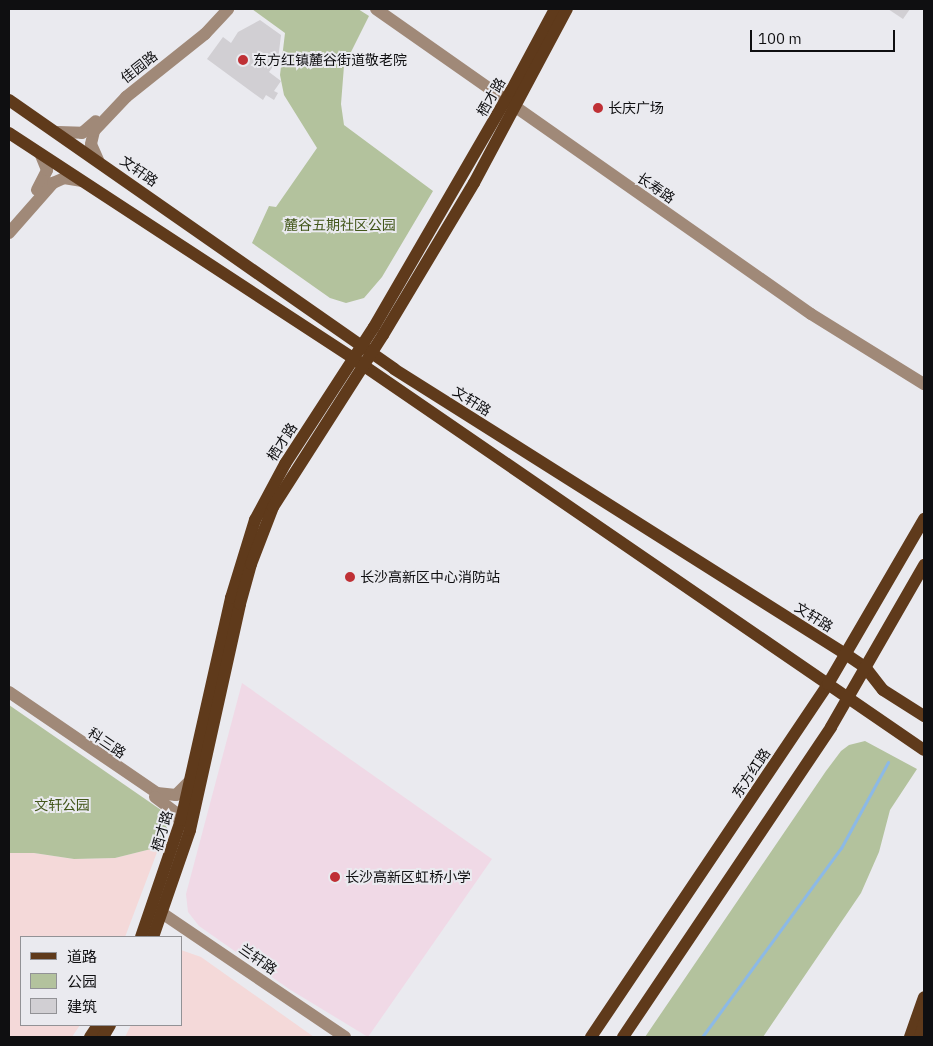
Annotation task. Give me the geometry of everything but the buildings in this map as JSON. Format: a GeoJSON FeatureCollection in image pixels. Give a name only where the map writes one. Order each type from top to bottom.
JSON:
{"type":"FeatureCollection","features":[{"type":"Feature","properties":{"kind":"main road","name":"栖才路"},"geometry":{"type":"LineString","coordinates":[[512,101],[555,9]]}},
{"type":"Feature","properties":{"kind":"main road","name":"栖才路"},"geometry":{"type":"LineString","coordinates":[[153,936],[231,598],[255,520],[285,464],[367,350],[567,9]]}},
{"type":"Feature","properties":{"kind":"main road","name":"文轩路"},"geometry":{"type":"LineString","coordinates":[[9,100],[58,132],[367,350],[865,667],[883,690],[924,716]]}},
{"type":"Feature","properties":{"kind":"main road"},"geometry":{"type":"LineString","coordinates":[[9,133],[359,362],[924,750]]}},
{"type":"Feature","properties":{"kind":"main road","name":"栖才路"},"geometry":{"type":"LineString","coordinates":[[142,936],[157,913],[192,820],[251,564],[283,489],[359,362]]}},
{"type":"Feature","properties":{"kind":"main road","name":"东方红路"},"geometry":{"type":"LineString","coordinates":[[591,1037],[828,684],[924,519]]}},
{"type":"Feature","properties":{"kind":"main road"},"geometry":{"type":"LineString","coordinates":[[623,1037],[826,735],[924,565]]}},
{"type":"Feature","properties":{"kind":"main road"},"geometry":{"type":"LineString","coordinates":[[910,1037],[924,997]]}},
{"type":"Feature","properties":{"kind":"main road"},"geometry":{"type":"LineString","coordinates":[[920,1037],[924,1024]]}},
{"type":"Feature","properties":{"kind":"main road"},"geometry":{"type":"LineString","coordinates":[[90,1037],[97,1026]]}},
{"type":"Feature","properties":{"kind":"main road"},"geometry":{"type":"LineString","coordinates":[[103,1037],[109,1026]]}},
{"type":"Feature","properties":{"kind":"street","name":"佳园路"},"geometry":{"type":"LineString","coordinates":[[58,132],[73,135],[87,130],[133,84],[190,41],[222,9]]}},
{"type":"Feature","properties":{"kind":"street","name":"佳园路"},"geometry":{"type":"LineString","coordinates":[[98,160],[91,144],[94,131],[136,88],[206,34],[228,9]]}},
{"type":"Feature","properties":{"kind":"street","name":"长寿路"},"geometry":{"type":"LineString","coordinates":[[376,9],[814,310],[924,378]]}},
{"type":"Feature","properties":{"kind":"street","name":"长寿路"},"geometry":{"type":"LineString","coordinates":[[384,9],[811,314],[924,384]]}},
{"type":"Feature","properties":{"kind":"street"},"geometry":{"type":"LineString","coordinates":[[9,224],[46,176],[46,165],[41,155]]}},
{"type":"Feature","properties":{"kind":"street"},"geometry":{"type":"LineString","coordinates":[[9,234],[52,183],[64,178],[81,181]]}},
{"type":"Feature","properties":{"kind":"street","name":"科三路"},"geometry":{"type":"LineString","coordinates":[[9,692],[157,794],[176,795],[190,781]]}},
{"type":"Feature","properties":{"kind":"street","name":"科三路"},"geometry":{"type":"LineString","coordinates":[[9,697],[167,804],[180,822]]}},
{"type":"Feature","properties":{"kind":"street","name":"兰轩路"},"geometry":{"type":"LineString","coordinates":[[157,913],[335,1037]]}},
{"type":"Feature","properties":{"kind":"street","name":"兰轩路"},"geometry":{"type":"LineString","coordinates":[[157,913],[345,1037]]}},
{"type":"Feature","properties":{"kind":"shaded area","name":"长沙高新区虹桥小学"},"geometry":{"type":"Polygon","coordinates":[[[242,683],[492,859],[368,1037],[289,989],[199,926],[188,912],[186,894],[242,683]]]}},
{"type":"Feature","properties":{"kind":"shaded area"},"geometry":{"type":"Polygon","coordinates":[[[159,847],[125,936],[20,936],[20,1026],[79,1026],[72,1037],[9,1037],[9,853],[34,853],[74,859],[115,858],[159,847]]]}},
{"type":"Feature","properties":{"kind":"shaded area"},"geometry":{"type":"Polygon","coordinates":[[[182,950],[201,957],[314,1037],[125,1037],[130,1026],[182,1026],[182,950]]]}},
{"type":"Feature","properties":{"kind":"green space","name":"麓谷五期社区公园"},"geometry":{"type":"Polygon","coordinates":[[[252,9],[358,9],[369,16],[344,66],[341,104],[344,125],[433,191],[382,277],[364,298],[346,303],[330,298],[252,243],[269,206],[276,207],[317,148],[284,95],[280,75],[285,33],[252,9]]]}},
{"type":"Feature","properties":{"kind":"green space","name":"文轩公园"},"geometry":{"type":"Polygon","coordinates":[[[9,705],[164,812],[167,828],[159,847],[115,858],[74,859],[34,853],[9,853],[9,705]]]}},
{"type":"Feature","properties":{"kind":"green space"},"geometry":{"type":"Polygon","coordinates":[[[865,741],[917,769],[890,810],[879,852],[861,893],[763,1037],[645,1037],[826,771],[841,751],[849,745],[865,741]]]}},
{"type":"Feature","properties":{"kind":"waterway"},"geometry":{"type":"LineString","coordinates":[[702,1037],[841,848],[888,762]]}},
{"type":"Feature","properties":{"kind":"place","name":"东方红镇麓谷街道敬老院"},"geometry":{"type":"Point","coordinates":[243,60]}},
{"type":"Feature","properties":{"kind":"place","name":"长庆广场"},"geometry":{"type":"Point","coordinates":[598,108]}},
{"type":"Feature","properties":{"kind":"place","name":"长沙高新区中心消防站"},"geometry":{"type":"Point","coordinates":[350,577]}},
{"type":"Feature","properties":{"kind":"place","name":"长沙高新区虹桥小学"},"geometry":{"type":"Point","coordinates":[335,877]}}]}
